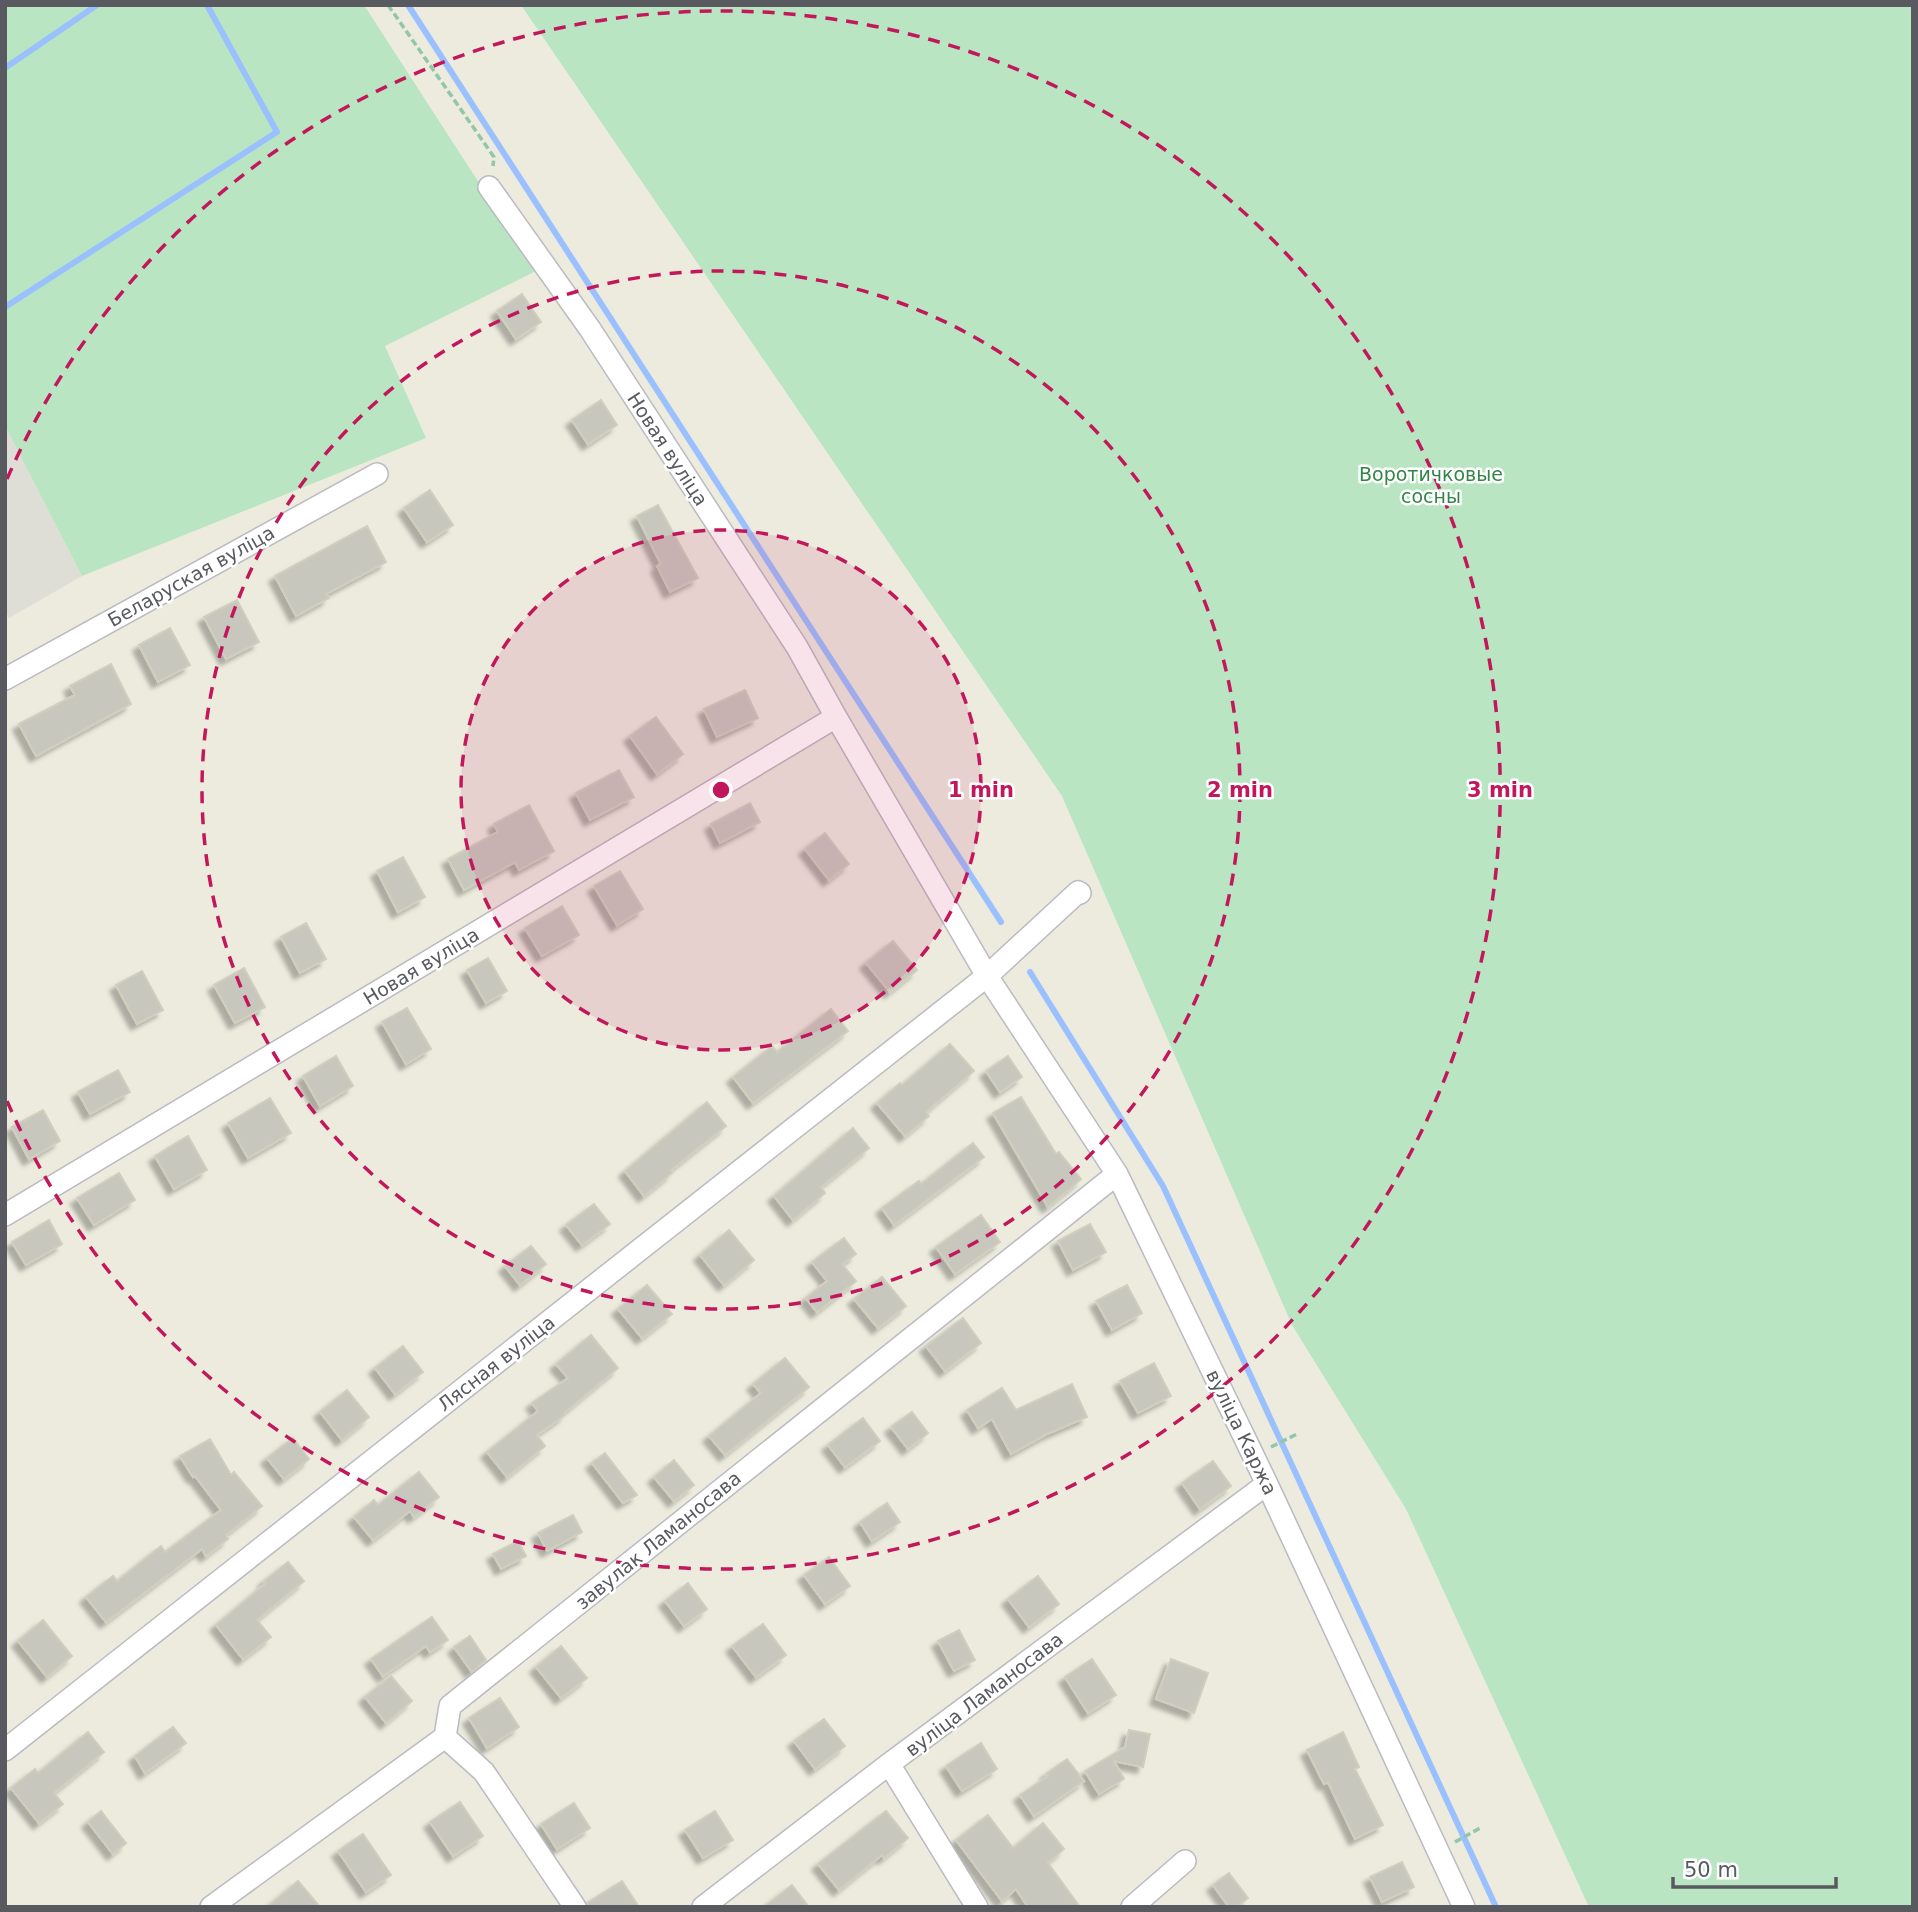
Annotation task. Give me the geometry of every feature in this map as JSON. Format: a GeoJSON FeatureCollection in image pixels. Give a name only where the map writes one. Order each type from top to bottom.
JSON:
{"type":"FeatureCollection","features":[{"type":"Feature","properties":{"kind":"street","name":"Новая вуліца"},"geometry":{"type":"LineString","coordinates":[[489,187],[590,329],[797,647],[987,976]]}},
{"type":"Feature","properties":{"kind":"street","name":"Беларуская вуліца"},"geometry":{"type":"LineString","coordinates":[[5,679],[377,474]]}},
{"type":"Feature","properties":{"kind":"street","name":"Новая вуліца"},"geometry":{"type":"LineString","coordinates":[[5,1214],[836,717]]}},
{"type":"Feature","properties":{"kind":"street","name":"Лясная вуліца"},"geometry":{"type":"LineString","coordinates":[[5,1750],[987,976],[1080,893]]}},
{"type":"Feature","properties":{"kind":"street","name":"вуліца Каржа"},"geometry":{"type":"LineString","coordinates":[[987,976],[1117,1174],[1267,1484],[1464,1907]]}},
{"type":"Feature","properties":{"kind":"street","name":"завулак Ламаносава"},"geometry":{"type":"LineString","coordinates":[[445,1737],[450,1706],[1117,1174]]}},
{"type":"Feature","properties":{"kind":"street","name":"вуліца Ламаносава"},"geometry":{"type":"LineString","coordinates":[[703,1907],[889,1764],[1267,1484]]}},
{"type":"Feature","properties":{"kind":"street"},"geometry":{"type":"LineString","coordinates":[[211,1907],[445,1737],[484,1772],[575,1907]]}},
{"type":"Feature","properties":{"kind":"street"},"geometry":{"type":"LineString","coordinates":[[889,1764],[977,1907]]}},
{"type":"Feature","properties":{"kind":"street"},"geometry":{"type":"LineString","coordinates":[[1132,1907],[1185,1860]]}},
{"type":"Feature","properties":{"kind":"path"},"geometry":{"type":"LineString","coordinates":[[388,5],[494,157],[489,187]]}},
{"type":"Feature","properties":{"kind":"path"},"geometry":{"type":"LineString","coordinates":[[1272,1447],[1299,1433]]}},
{"type":"Feature","properties":{"kind":"path"},"geometry":{"type":"LineString","coordinates":[[1438,1851],[1482,1827]]}},
{"type":"Feature","properties":{"kind":"shaded area"},"geometry":{"type":"Polygon","coordinates":[[[5,426],[82,576],[9,618],[5,610],[5,426]]]}},
{"type":"Feature","properties":{"kind":"green space"},"geometry":{"type":"Polygon","coordinates":[[[5,5],[364,5],[536,271],[385,346],[426,438],[82,576],[5,426],[5,5]]]}},
{"type":"Feature","properties":{"kind":"green space","name":"Воротичковые сосны"},"geometry":{"type":"Polygon","coordinates":[[[521,5],[1913,5],[1913,1907],[1589,1907],[1406,1509],[1292,1325],[1062,796],[521,5]]]}},
{"type":"Feature","properties":{"kind":"building"},"geometry":{"type":"Polygon","coordinates":[[[522,294],[541,322],[516,339],[497,311],[522,294]]]}},
{"type":"Feature","properties":{"kind":"building"},"geometry":{"type":"Polygon","coordinates":[[[601,400],[617,425],[588,444],[572,420],[601,400]]]}},
{"type":"Feature","properties":{"kind":"building"},"geometry":{"type":"Polygon","coordinates":[[[430,490],[453,525],[427,542],[404,508],[430,490]]]}},
{"type":"Feature","properties":{"kind":"building"},"geometry":{"type":"Polygon","coordinates":[[[658,505],[698,578],[670,592],[657,566],[661,564],[637,516],[658,505]]]}},
{"type":"Feature","properties":{"kind":"building"},"geometry":{"type":"Polygon","coordinates":[[[367,526],[386,562],[326,594],[329,598],[296,616],[275,576],[367,526]]]}},
{"type":"Feature","properties":{"kind":"building"},"geometry":{"type":"Polygon","coordinates":[[[237,600],[259,642],[226,659],[204,617],[237,600]]]}},
{"type":"Feature","properties":{"kind":"building"},"geometry":{"type":"Polygon","coordinates":[[[170,628],[190,665],[158,682],[139,645],[170,628]]]}},
{"type":"Feature","properties":{"kind":"building"},"geometry":{"type":"Polygon","coordinates":[[[111,664],[131,704],[36,756],[19,724],[75,695],[70,686],[111,664]]]}},
{"type":"Feature","properties":{"kind":"building"},"geometry":{"type":"Polygon","coordinates":[[[745,690],[758,718],[717,737],[704,709],[745,690]]]}},
{"type":"Feature","properties":{"kind":"building"},"geometry":{"type":"Polygon","coordinates":[[[656,717],[683,754],[657,774],[630,736],[656,717]]]}},
{"type":"Feature","properties":{"kind":"building"},"geometry":{"type":"Polygon","coordinates":[[[619,770],[634,797],[590,820],[576,793],[619,770]]]}},
{"type":"Feature","properties":{"kind":"building"},"geometry":{"type":"Polygon","coordinates":[[[750,803],[760,822],[720,843],[711,824],[750,803]]]}},
{"type":"Feature","properties":{"kind":"building"},"geometry":{"type":"Polygon","coordinates":[[[529,805],[554,851],[519,870],[515,862],[464,890],[448,859],[498,832],[494,824],[529,805]]]}},
{"type":"Feature","properties":{"kind":"building"},"geometry":{"type":"Polygon","coordinates":[[[825,833],[849,864],[829,880],[805,849],[825,833]]]}},
{"type":"Feature","properties":{"kind":"building"},"geometry":{"type":"Polygon","coordinates":[[[403,857],[425,897],[398,912],[377,871],[403,857]]]}},
{"type":"Feature","properties":{"kind":"building"},"geometry":{"type":"Polygon","coordinates":[[[620,871],[643,909],[617,925],[594,886],[620,871]]]}},
{"type":"Feature","properties":{"kind":"building"},"geometry":{"type":"Polygon","coordinates":[[[562,906],[579,935],[542,956],[525,928],[562,906]]]}},
{"type":"Feature","properties":{"kind":"building"},"geometry":{"type":"Polygon","coordinates":[[[306,923],[326,959],[300,973],[281,937],[306,923]]]}},
{"type":"Feature","properties":{"kind":"building"},"geometry":{"type":"Polygon","coordinates":[[[893,941],[917,970],[890,992],[866,963],[893,941]]]}},
{"type":"Feature","properties":{"kind":"building"},"geometry":{"type":"Polygon","coordinates":[[[488,958],[507,991],[486,1003],[467,970],[488,958]]]}},
{"type":"Feature","properties":{"kind":"building"},"geometry":{"type":"Polygon","coordinates":[[[244,968],[265,1007],[235,1023],[214,985],[244,968]]]}},
{"type":"Feature","properties":{"kind":"building"},"geometry":{"type":"Polygon","coordinates":[[[142,971],[163,1010],[137,1024],[116,985],[142,971]]]}},
{"type":"Feature","properties":{"kind":"building"},"geometry":{"type":"Polygon","coordinates":[[[407,1008],[431,1049],[406,1064],[382,1022],[407,1008]]]}},
{"type":"Feature","properties":{"kind":"building"},"geometry":{"type":"Polygon","coordinates":[[[831,1009],[848,1031],[753,1103],[733,1077],[772,1046],[777,1052],[831,1009]]]}},
{"type":"Feature","properties":{"kind":"building"},"geometry":{"type":"Polygon","coordinates":[[[950,1044],[974,1071],[926,1112],[929,1116],[905,1136],[877,1103],[950,1044]]]}},
{"type":"Feature","properties":{"kind":"building"},"geometry":{"type":"Polygon","coordinates":[[[336,1056],[353,1086],[320,1106],[303,1076],[336,1056]]]}},
{"type":"Feature","properties":{"kind":"building"},"geometry":{"type":"Polygon","coordinates":[[[1008,1056],[1022,1077],[1000,1092],[986,1071],[1008,1056]]]}},
{"type":"Feature","properties":{"kind":"building"},"geometry":{"type":"Polygon","coordinates":[[[118,1070],[130,1092],[90,1114],[78,1092],[118,1070]]]}},
{"type":"Feature","properties":{"kind":"building"},"geometry":{"type":"Polygon","coordinates":[[[1021,1097],[1056,1154],[1059,1152],[1081,1179],[1048,1207],[993,1113],[1021,1097]]]}},
{"type":"Feature","properties":{"kind":"building"},"geometry":{"type":"Polygon","coordinates":[[[270,1098],[291,1133],[248,1158],[228,1123],[270,1098]]]}},
{"type":"Feature","properties":{"kind":"building"},"geometry":{"type":"Polygon","coordinates":[[[707,1102],[726,1126],[671,1170],[672,1173],[644,1196],[625,1171],[707,1102]]]}},
{"type":"Feature","properties":{"kind":"building"},"geometry":{"type":"Polygon","coordinates":[[[43,1110],[60,1141],[29,1159],[12,1127],[43,1110]]]}},
{"type":"Feature","properties":{"kind":"building"},"geometry":{"type":"Polygon","coordinates":[[[853,1128],[869,1148],[821,1187],[825,1193],[793,1220],[774,1196],[853,1128]]]}},
{"type":"Feature","properties":{"kind":"building"},"geometry":{"type":"Polygon","coordinates":[[[188,1136],[207,1170],[174,1189],[155,1156],[188,1136]]]}},
{"type":"Feature","properties":{"kind":"building"},"geometry":{"type":"Polygon","coordinates":[[[973,1143],[984,1157],[894,1225],[882,1208],[919,1181],[921,1184],[973,1143]]]}},
{"type":"Feature","properties":{"kind":"building"},"geometry":{"type":"Polygon","coordinates":[[[119,1173],[135,1200],[94,1225],[77,1198],[119,1173]]]}},
{"type":"Feature","properties":{"kind":"building"},"geometry":{"type":"Polygon","coordinates":[[[594,1204],[610,1224],[582,1245],[566,1225],[594,1204]]]}},
{"type":"Feature","properties":{"kind":"building"},"geometry":{"type":"Polygon","coordinates":[[[981,1215],[1000,1242],[955,1274],[936,1247],[981,1215]]]}},
{"type":"Feature","properties":{"kind":"building"},"geometry":{"type":"Polygon","coordinates":[[[49,1220],[62,1244],[26,1265],[12,1242],[49,1220]]]}},
{"type":"Feature","properties":{"kind":"building"},"geometry":{"type":"Polygon","coordinates":[[[1090,1224],[1106,1252],[1073,1270],[1058,1241],[1090,1224]]]}},
{"type":"Feature","properties":{"kind":"building"},"geometry":{"type":"Polygon","coordinates":[[[729,1230],[754,1260],[724,1285],[700,1255],[729,1230]]]}},
{"type":"Feature","properties":{"kind":"building"},"geometry":{"type":"Polygon","coordinates":[[[844,1238],[856,1254],[842,1264],[856,1281],[817,1312],[806,1298],[827,1281],[812,1262],[844,1238]]]}},
{"type":"Feature","properties":{"kind":"building"},"geometry":{"type":"Polygon","coordinates":[[[531,1246],[546,1264],[520,1285],[505,1266],[531,1246]]]}},
{"type":"Feature","properties":{"kind":"building"},"geometry":{"type":"Polygon","coordinates":[[[882,1277],[906,1306],[878,1328],[854,1299],[882,1277]]]}},
{"type":"Feature","properties":{"kind":"building"},"geometry":{"type":"Polygon","coordinates":[[[647,1285],[672,1314],[642,1338],[618,1309],[647,1285]]]}},
{"type":"Feature","properties":{"kind":"building"},"geometry":{"type":"Polygon","coordinates":[[[1127,1285],[1142,1313],[1112,1330],[1096,1301],[1127,1285]]]}},
{"type":"Feature","properties":{"kind":"building"},"geometry":{"type":"Polygon","coordinates":[[[963,1318],[981,1343],[945,1371],[926,1346],[963,1318]]]}},
{"type":"Feature","properties":{"kind":"building"},"geometry":{"type":"Polygon","coordinates":[[[591,1335],[618,1368],[564,1413],[565,1415],[537,1435],[545,1446],[507,1477],[487,1452],[538,1411],[532,1403],[568,1378],[556,1364],[591,1335]]]}},
{"type":"Feature","properties":{"kind":"building"},"geometry":{"type":"Polygon","coordinates":[[[403,1346],[423,1372],[395,1394],[375,1368],[403,1346]]]}},
{"type":"Feature","properties":{"kind":"building"},"geometry":{"type":"Polygon","coordinates":[[[785,1358],[809,1387],[725,1455],[709,1436],[761,1393],[753,1384],[785,1358]]]}},
{"type":"Feature","properties":{"kind":"building"},"geometry":{"type":"Polygon","coordinates":[[[1154,1363],[1171,1396],[1138,1413],[1120,1381],[1154,1363]]]}},
{"type":"Feature","properties":{"kind":"building"},"geometry":{"type":"Polygon","coordinates":[[[1072,1384],[1087,1417],[1047,1434],[1011,1454],[992,1419],[978,1428],[967,1410],[1002,1388],[1016,1410],[1072,1384]]]}},
{"type":"Feature","properties":{"kind":"building"},"geometry":{"type":"Polygon","coordinates":[[[347,1390],[369,1417],[342,1440],[320,1412],[347,1390]]]}},
{"type":"Feature","properties":{"kind":"building"},"geometry":{"type":"Polygon","coordinates":[[[912,1412],[928,1433],[908,1449],[891,1427],[912,1412]]]}},
{"type":"Feature","properties":{"kind":"building"},"geometry":{"type":"Polygon","coordinates":[[[863,1418],[880,1441],[845,1467],[828,1445],[863,1418]]]}},
{"type":"Feature","properties":{"kind":"building"},"geometry":{"type":"Polygon","coordinates":[[[293,1438],[309,1459],[284,1479],[267,1458],[293,1438]]]}},
{"type":"Feature","properties":{"kind":"building"},"geometry":{"type":"Polygon","coordinates":[[[210,1439],[231,1475],[234,1472],[262,1506],[226,1535],[228,1539],[206,1556],[202,1549],[106,1622],[86,1597],[113,1576],[117,1581],[161,1546],[165,1552],[221,1510],[195,1476],[193,1477],[180,1456],[210,1439]]]}},
{"type":"Feature","properties":{"kind":"building"},"geometry":{"type":"Polygon","coordinates":[[[605,1453],[637,1495],[623,1503],[592,1463],[605,1453]]]}},
{"type":"Feature","properties":{"kind":"building"},"geometry":{"type":"Polygon","coordinates":[[[674,1460],[694,1485],[674,1501],[654,1477],[674,1460]]]}},
{"type":"Feature","properties":{"kind":"building"},"geometry":{"type":"Polygon","coordinates":[[[1213,1461],[1231,1486],[1200,1509],[1182,1483],[1213,1461]]]}},
{"type":"Feature","properties":{"kind":"building"},"geometry":{"type":"Polygon","coordinates":[[[419,1472],[439,1497],[414,1517],[410,1511],[373,1540],[354,1517],[374,1500],[378,1505],[419,1472]]]}},
{"type":"Feature","properties":{"kind":"building"},"geometry":{"type":"Polygon","coordinates":[[[887,1503],[900,1522],[872,1541],[860,1522],[887,1503]]]}},
{"type":"Feature","properties":{"kind":"building"},"geometry":{"type":"Polygon","coordinates":[[[573,1515],[582,1532],[547,1551],[538,1533],[573,1515]]]}},
{"type":"Feature","properties":{"kind":"building"},"geometry":{"type":"Polygon","coordinates":[[[518,1541],[526,1556],[501,1569],[493,1554],[518,1541]]]}},
{"type":"Feature","properties":{"kind":"building"},"geometry":{"type":"Polygon","coordinates":[[[829,1557],[850,1586],[825,1604],[804,1575],[829,1557]]]}},
{"type":"Feature","properties":{"kind":"building"},"geometry":{"type":"Polygon","coordinates":[[[288,1562],[304,1581],[257,1620],[271,1637],[243,1659],[216,1625],[288,1562]]]}},
{"type":"Feature","properties":{"kind":"building"},"geometry":{"type":"Polygon","coordinates":[[[1038,1576],[1059,1604],[1029,1627],[1008,1599],[1038,1576]]]}},
{"type":"Feature","properties":{"kind":"building"},"geometry":{"type":"Polygon","coordinates":[[[688,1583],[707,1609],[684,1626],[665,1601],[688,1583]]]}},
{"type":"Feature","properties":{"kind":"building"},"geometry":{"type":"Polygon","coordinates":[[[432,1617],[448,1640],[430,1652],[426,1646],[383,1676],[371,1659],[432,1617]]]}},
{"type":"Feature","properties":{"kind":"building"},"geometry":{"type":"Polygon","coordinates":[[[43,1620],[72,1656],[47,1677],[18,1641],[43,1620]]]}},
{"type":"Feature","properties":{"kind":"building"},"geometry":{"type":"Polygon","coordinates":[[[763,1624],[786,1655],[756,1677],[732,1646],[763,1624]]]}},
{"type":"Feature","properties":{"kind":"building"},"geometry":{"type":"Polygon","coordinates":[[[959,1630],[975,1660],[954,1671],[938,1641],[959,1630]]]}},
{"type":"Feature","properties":{"kind":"building"},"geometry":{"type":"Polygon","coordinates":[[[470,1636],[486,1660],[472,1672],[454,1647],[470,1636]]]}},
{"type":"Feature","properties":{"kind":"building"},"geometry":{"type":"Polygon","coordinates":[[[561,1646],[587,1678],[561,1698],[536,1667],[561,1646]]]}},
{"type":"Feature","properties":{"kind":"building"},"geometry":{"type":"Polygon","coordinates":[[[1092,1659],[1116,1695],[1088,1713],[1065,1677],[1092,1659]]]}},
{"type":"Feature","properties":{"kind":"building"},"geometry":{"type":"Polygon","coordinates":[[[1171,1659],[1208,1673],[1194,1713],[1156,1699],[1171,1659]]]}},
{"type":"Feature","properties":{"kind":"building"},"geometry":{"type":"Polygon","coordinates":[[[391,1676],[412,1701],[386,1723],[365,1697],[391,1676]]]}},
{"type":"Feature","properties":{"kind":"building"},"geometry":{"type":"Polygon","coordinates":[[[500,1698],[519,1727],[487,1748],[469,1718],[500,1698]]]}},
{"type":"Feature","properties":{"kind":"building"},"geometry":{"type":"Polygon","coordinates":[[[824,1719],[845,1746],[815,1769],[794,1741],[824,1719]]]}},
{"type":"Feature","properties":{"kind":"building"},"geometry":{"type":"Polygon","coordinates":[[[173,1727],[186,1743],[145,1773],[135,1756],[173,1727]]]}},
{"type":"Feature","properties":{"kind":"building"},"geometry":{"type":"Polygon","coordinates":[[[1129,1730],[1150,1734],[1143,1767],[1114,1761],[1124,1779],[1099,1794],[1085,1771],[1125,1747],[1129,1730]]]}},
{"type":"Feature","properties":{"kind":"building"},"geometry":{"type":"Polygon","coordinates":[[[88,1732],[104,1752],[54,1793],[63,1804],[39,1823],[11,1788],[35,1769],[38,1773],[88,1732]]]}},
{"type":"Feature","properties":{"kind":"building"},"geometry":{"type":"Polygon","coordinates":[[[1343,1732],[1359,1767],[1355,1769],[1383,1825],[1355,1839],[1328,1782],[1324,1784],[1307,1750],[1343,1732]]]}},
{"type":"Feature","properties":{"kind":"building"},"geometry":{"type":"Polygon","coordinates":[[[981,1743],[997,1769],[962,1791],[946,1766],[981,1743]]]}},
{"type":"Feature","properties":{"kind":"building"},"geometry":{"type":"Polygon","coordinates":[[[1067,1759],[1084,1781],[1034,1816],[1020,1795],[1067,1759]]]}},
{"type":"Feature","properties":{"kind":"building"},"geometry":{"type":"Polygon","coordinates":[[[460,1802],[483,1836],[453,1856],[430,1822],[460,1802]]]}},
{"type":"Feature","properties":{"kind":"building"},"geometry":{"type":"Polygon","coordinates":[[[574,1803],[590,1828],[557,1849],[541,1824],[574,1803]]]}},
{"type":"Feature","properties":{"kind":"building"},"geometry":{"type":"Polygon","coordinates":[[[101,1811],[126,1843],[113,1854],[88,1822],[101,1811]]]}},
{"type":"Feature","properties":{"kind":"building"},"geometry":{"type":"Polygon","coordinates":[[[715,1811],[733,1840],[703,1858],[685,1830],[715,1811]]]}},
{"type":"Feature","properties":{"kind":"building"},"geometry":{"type":"Polygon","coordinates":[[[886,1811],[908,1838],[839,1890],[818,1864],[886,1811]]]}},
{"type":"Feature","properties":{"kind":"building"},"geometry":{"type":"Polygon","coordinates":[[[988,1815],[1013,1848],[1043,1823],[1064,1849],[1048,1863],[1080,1907],[1028,1907],[1016,1889],[1002,1901],[956,1840],[988,1815]]]}},
{"type":"Feature","properties":{"kind":"building"},"geometry":{"type":"Polygon","coordinates":[[[363,1834],[391,1875],[366,1892],[338,1851],[363,1834]]]}},
{"type":"Feature","properties":{"kind":"building"},"geometry":{"type":"Polygon","coordinates":[[[1402,1862],[1414,1887],[1382,1902],[1370,1877],[1402,1862]]]}},
{"type":"Feature","properties":{"kind":"building"},"geometry":{"type":"Polygon","coordinates":[[[1229,1873],[1248,1898],[1237,1907],[1229,1907],[1213,1885],[1229,1873]]]}},
{"type":"Feature","properties":{"kind":"building"},"geometry":{"type":"Polygon","coordinates":[[[298,1881],[320,1907],[267,1907],[298,1881]]]}},
{"type":"Feature","properties":{"kind":"building"},"geometry":{"type":"Polygon","coordinates":[[[622,1881],[639,1907],[588,1907],[587,1903],[622,1881]]]}},
{"type":"Feature","properties":{"kind":"building"},"geometry":{"type":"Polygon","coordinates":[[[792,1885],[809,1907],[764,1907],[792,1885]]]}},
{"type":"Feature","properties":{"kind":"waterway"},"geometry":{"type":"LineString","coordinates":[[5,68],[97,5]]}},
{"type":"Feature","properties":{"kind":"waterway"},"geometry":{"type":"LineString","coordinates":[[5,307],[277,132],[207,5]]}},
{"type":"Feature","properties":{"kind":"waterway"},"geometry":{"type":"LineString","coordinates":[[408,5],[1001,922]]}},
{"type":"Feature","properties":{"kind":"waterway"},"geometry":{"type":"LineString","coordinates":[[1030,972],[1163,1186],[1496,1907]]}}]}
